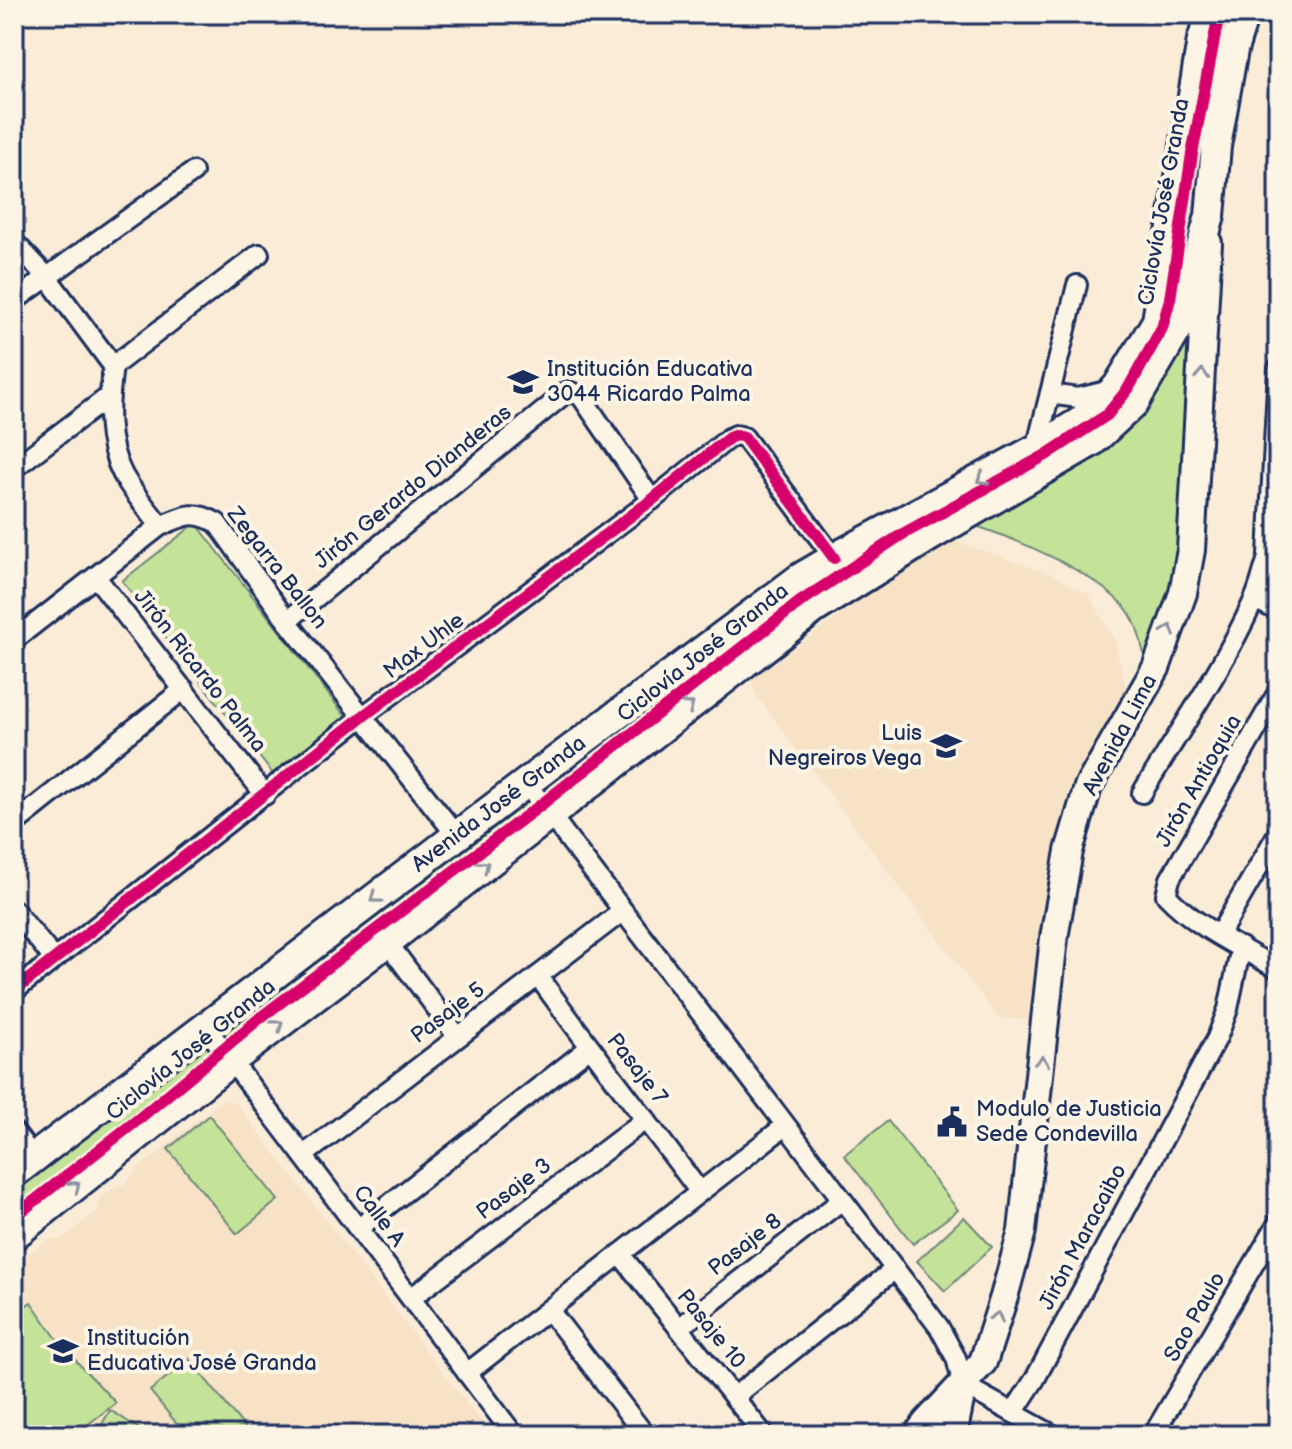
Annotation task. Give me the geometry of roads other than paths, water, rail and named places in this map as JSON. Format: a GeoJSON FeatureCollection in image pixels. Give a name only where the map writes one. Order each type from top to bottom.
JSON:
{"type":"FeatureCollection","features":[{"type":"Feature","properties":{"kind":"main road","name":"Avenida José Granda"},"geometry":{"type":"LineString","coordinates":[[24,1166],[800,578],[1036,449],[1080,422],[1117,387],[1157,321],[1202,40],[1211,14]]}},
{"type":"Feature","properties":{"kind":"main road","name":"Avenida José Granda"},"geometry":{"type":"LineString","coordinates":[[14,1235],[232,1060],[814,609],[941,529],[1093,441],[1134,403],[1178,328],[1210,216],[1216,146],[1233,50],[1244,14]]}},
{"type":"Feature","properties":{"kind":"main road","name":"Avenida Lima"},"geometry":{"type":"LineString","coordinates":[[917,1435],[983,1362],[1022,1231],[1054,938],[1069,851],[1088,787],[1156,668],[1183,593],[1191,550],[1210,216]]}},
{"type":"Feature","properties":{"kind":"main road","name":"Avenida Lima"},"geometry":{"type":"LineString","coordinates":[[953,1435],[963,1385]]}},
{"type":"Feature","properties":{"kind":"street"},"geometry":{"type":"LineString","coordinates":[[14,301],[193,172]]}},
{"type":"Feature","properties":{"kind":"street"},"geometry":{"type":"LineString","coordinates":[[14,242],[47,277],[113,366]]}},
{"type":"Feature","properties":{"kind":"street"},"geometry":{"type":"LineString","coordinates":[[14,640],[160,526],[123,476],[110,442],[108,397],[113,366],[259,254]]}},
{"type":"Feature","properties":{"kind":"street"},"geometry":{"type":"LineString","coordinates":[[1036,449],[1077,285]]}},
{"type":"Feature","properties":{"kind":"street"},"geometry":{"type":"LineString","coordinates":[[1142,793],[1219,666],[1255,599],[1273,546],[1278,369]]}},
{"type":"Feature","properties":{"kind":"street"},"geometry":{"type":"LineString","coordinates":[[1050,394],[1078,398],[1117,387]]}},
{"type":"Feature","properties":{"kind":"street","name":"Jirón Gerardo Dianderas"},"geometry":{"type":"LineString","coordinates":[[287,621],[568,391],[581,396],[652,500]]}},
{"type":"Feature","properties":{"kind":"street"},"geometry":{"type":"LineString","coordinates":[[14,468],[108,397]]}},
{"type":"Feature","properties":{"kind":"street","name":"Max Uhle"},"geometry":{"type":"LineString","coordinates":[[14,991],[362,717],[652,500],[729,438],[736,435],[744,437],[834,558]]}},
{"type":"Feature","properties":{"kind":"street","name":"Zegarra Ballon"},"geometry":{"type":"LineString","coordinates":[[160,526],[190,514],[205,516],[217,523],[287,621],[457,836]]}},
{"type":"Feature","properties":{"kind":"street","name":"Jirón Ricardo Palma"},"geometry":{"type":"LineString","coordinates":[[96,577],[265,795]]}},
{"type":"Feature","properties":{"kind":"street"},"geometry":{"type":"LineString","coordinates":[[1255,599],[1278,611]]}},
{"type":"Feature","properties":{"kind":"street"},"geometry":{"type":"LineString","coordinates":[[14,824],[184,689]]}},
{"type":"Feature","properties":{"kind":"street","name":"Jirón Antioquia"},"geometry":{"type":"LineString","coordinates":[[1219,935],[1166,895],[1170,879],[1278,692]]}},
{"type":"Feature","properties":{"kind":"street"},"geometry":{"type":"LineString","coordinates":[[526,783],[785,1126],[815,1156],[842,1200],[939,1327],[956,1358],[963,1385],[1053,1435]]}},
{"type":"Feature","properties":{"kind":"street"},"geometry":{"type":"LineString","coordinates":[[1278,833],[1219,935],[1278,969]]}},
{"type":"Feature","properties":{"kind":"street"},"geometry":{"type":"LineString","coordinates":[[14,910],[54,959]]}},
{"type":"Feature","properties":{"kind":"street","name":"Pasaje 5"},"geometry":{"type":"LineString","coordinates":[[304,1155],[623,911]]}},
{"type":"Feature","properties":{"kind":"street"},"geometry":{"type":"LineString","coordinates":[[387,942],[457,1036]]}},
{"type":"Feature","properties":{"kind":"street","name":"Jirón Maracaibo"},"geometry":{"type":"LineString","coordinates":[[1013,1413],[1042,1365],[1217,1038],[1228,1009],[1241,947]]}},
{"type":"Feature","properties":{"kind":"street","name":"Pasaje 7"},"geometry":{"type":"LineString","coordinates":[[538,976],[699,1191]]}},
{"type":"Feature","properties":{"kind":"street","name":"Calle A"},"geometry":{"type":"LineString","coordinates":[[205,1026],[514,1435]]}},
{"type":"Feature","properties":{"kind":"street"},"geometry":{"type":"LineString","coordinates":[[359,1228],[589,1048]]}},
{"type":"Feature","properties":{"kind":"street","name":"Pasaje 3"},"geometry":{"type":"LineString","coordinates":[[411,1298],[646,1119]]}},
{"type":"Feature","properties":{"kind":"street"},"geometry":{"type":"LineString","coordinates":[[467,1373],[785,1126]]}},
{"type":"Feature","properties":{"kind":"street"},"geometry":{"type":"LineString","coordinates":[[14,1132],[24,1166]]}},
{"type":"Feature","properties":{"kind":"street","name":"Pasaje 8"},"geometry":{"type":"LineString","coordinates":[[679,1328],[842,1200]]}},
{"type":"Feature","properties":{"kind":"street","name":"Sao Paulo"},"geometry":{"type":"LineString","coordinates":[[1153,1435],[1278,1223]]}},
{"type":"Feature","properties":{"kind":"street","name":"Pasaje 10"},"geometry":{"type":"LineString","coordinates":[[620,1254],[764,1435]]}},
{"type":"Feature","properties":{"kind":"street"},"geometry":{"type":"LineString","coordinates":[[734,1397],[895,1269]]}},
{"type":"Feature","properties":{"kind":"street"},"geometry":{"type":"LineString","coordinates":[[549,1310],[645,1435]]}},
{"type":"Feature","properties":{"kind":"place","name":"Institución Educativa 3044 Ricardo Palma"},"geometry":{"type":"Point","coordinates":[523,382]}},
{"type":"Feature","properties":{"kind":"place","name":"Luis Negreiros Vega"},"geometry":{"type":"Point","coordinates":[946,746]}},
{"type":"Feature","properties":{"kind":"place","name":"Modulo de Justicia Sede Condevilla"},"geometry":{"type":"Point","coordinates":[952,1122]}},
{"type":"Feature","properties":{"kind":"place","name":"Institución Educativa José Granda"},"geometry":{"type":"Point","coordinates":[63,1351]}}]}
